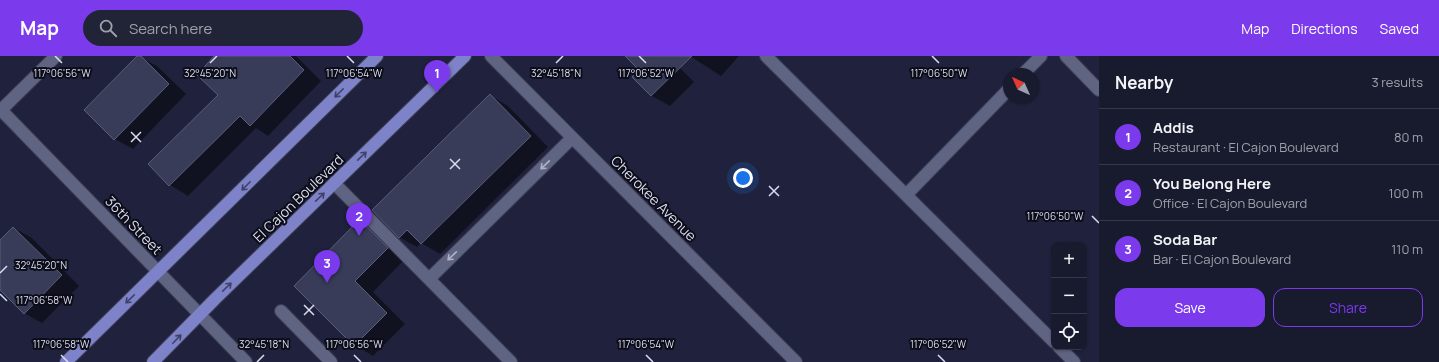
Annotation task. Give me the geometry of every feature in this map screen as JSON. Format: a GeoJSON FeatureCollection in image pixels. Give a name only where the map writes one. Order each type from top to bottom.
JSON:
{"type":"FeatureCollection","features":[{"type":"Feature","properties":{"kind":"main road"},"geometry":{"type":"LineString","coordinates":[[66,362],[377,56]]}},
{"type":"Feature","properties":{"kind":"main road","name":"El Cajon Boulevard"},"geometry":{"type":"LineString","coordinates":[[153,362],[199,315],[465,56]]}},
{"type":"Feature","properties":{"kind":"street"},"geometry":{"type":"LineString","coordinates":[[0,110],[56,56]]}},
{"type":"Feature","properties":{"kind":"street","name":"Cherokee Avenue"},"geometry":{"type":"LineString","coordinates":[[491,56],[796,362]]}},
{"type":"Feature","properties":{"kind":"street"},"geometry":{"type":"LineString","coordinates":[[766,56],[1051,339]]}},
{"type":"Feature","properties":{"kind":"street"},"geometry":{"type":"LineString","coordinates":[[1029,68],[1041,56]]}},
{"type":"Feature","properties":{"kind":"street"},"geometry":{"type":"LineString","coordinates":[[1066,56],[1099,90]]}},
{"type":"Feature","properties":{"kind":"street"},"geometry":{"type":"LineString","coordinates":[[906,196],[1003,95]]}},
{"type":"Feature","properties":{"kind":"street","name":"36th Street"},"geometry":{"type":"LineString","coordinates":[[0,110],[246,362]]}},
{"type":"Feature","properties":{"kind":"street"},"geometry":{"type":"LineString","coordinates":[[429,279],[572,138]]}},
{"type":"Feature","properties":{"kind":"street"},"geometry":{"type":"LineString","coordinates":[[334,183],[511,362]]}},
{"type":"Feature","properties":{"kind":"street"},"geometry":{"type":"LineString","coordinates":[[281,311],[331,362]]}},
{"type":"Feature","properties":{"kind":"street"},"geometry":{"type":"LineString","coordinates":[[1062,350],[1074,362]]}},
{"type":"Feature","properties":{"kind":"building"},"geometry":{"type":"Polygon","coordinates":[[[137,56],[141,56],[169,84],[114,140],[84,110],[137,56]]]}},
{"type":"Feature","properties":{"kind":"building"},"geometry":{"type":"Polygon","coordinates":[[[214,56],[290,56],[304,70],[250,126],[240,116],[169,186],[148,164],[218,95],[197,75],[214,56]]]}},
{"type":"Feature","properties":{"kind":"building"},"geometry":{"type":"Polygon","coordinates":[[[625,56],[692,56],[651,96],[632,77],[639,70],[625,56]]]}},
{"type":"Feature","properties":{"kind":"building"},"geometry":{"type":"Polygon","coordinates":[[[490,94],[531,136],[421,244],[407,230],[399,238],[372,210],[490,94]]]}},
{"type":"Feature","properties":{"kind":"building"},"geometry":{"type":"Polygon","coordinates":[[[361,221],[388,248],[355,281],[387,313],[354,346],[294,286],[357,222],[358,223],[361,221]]]}},
{"type":"Feature","properties":{"kind":"building"},"geometry":{"type":"Polygon","coordinates":[[[13,227],[62,275],[24,314],[0,290],[0,240],[13,227]]]}},
{"type":"Feature","properties":{"kind":"place","name":"Addis"},"geometry":{"type":"Point","coordinates":[437,93]}},
{"type":"Feature","properties":{"kind":"place","name":"You Belong Here"},"geometry":{"type":"Point","coordinates":[359,236]}},
{"type":"Feature","properties":{"kind":"place","name":"Soda Bar"},"geometry":{"type":"Point","coordinates":[327,283]}}]}
